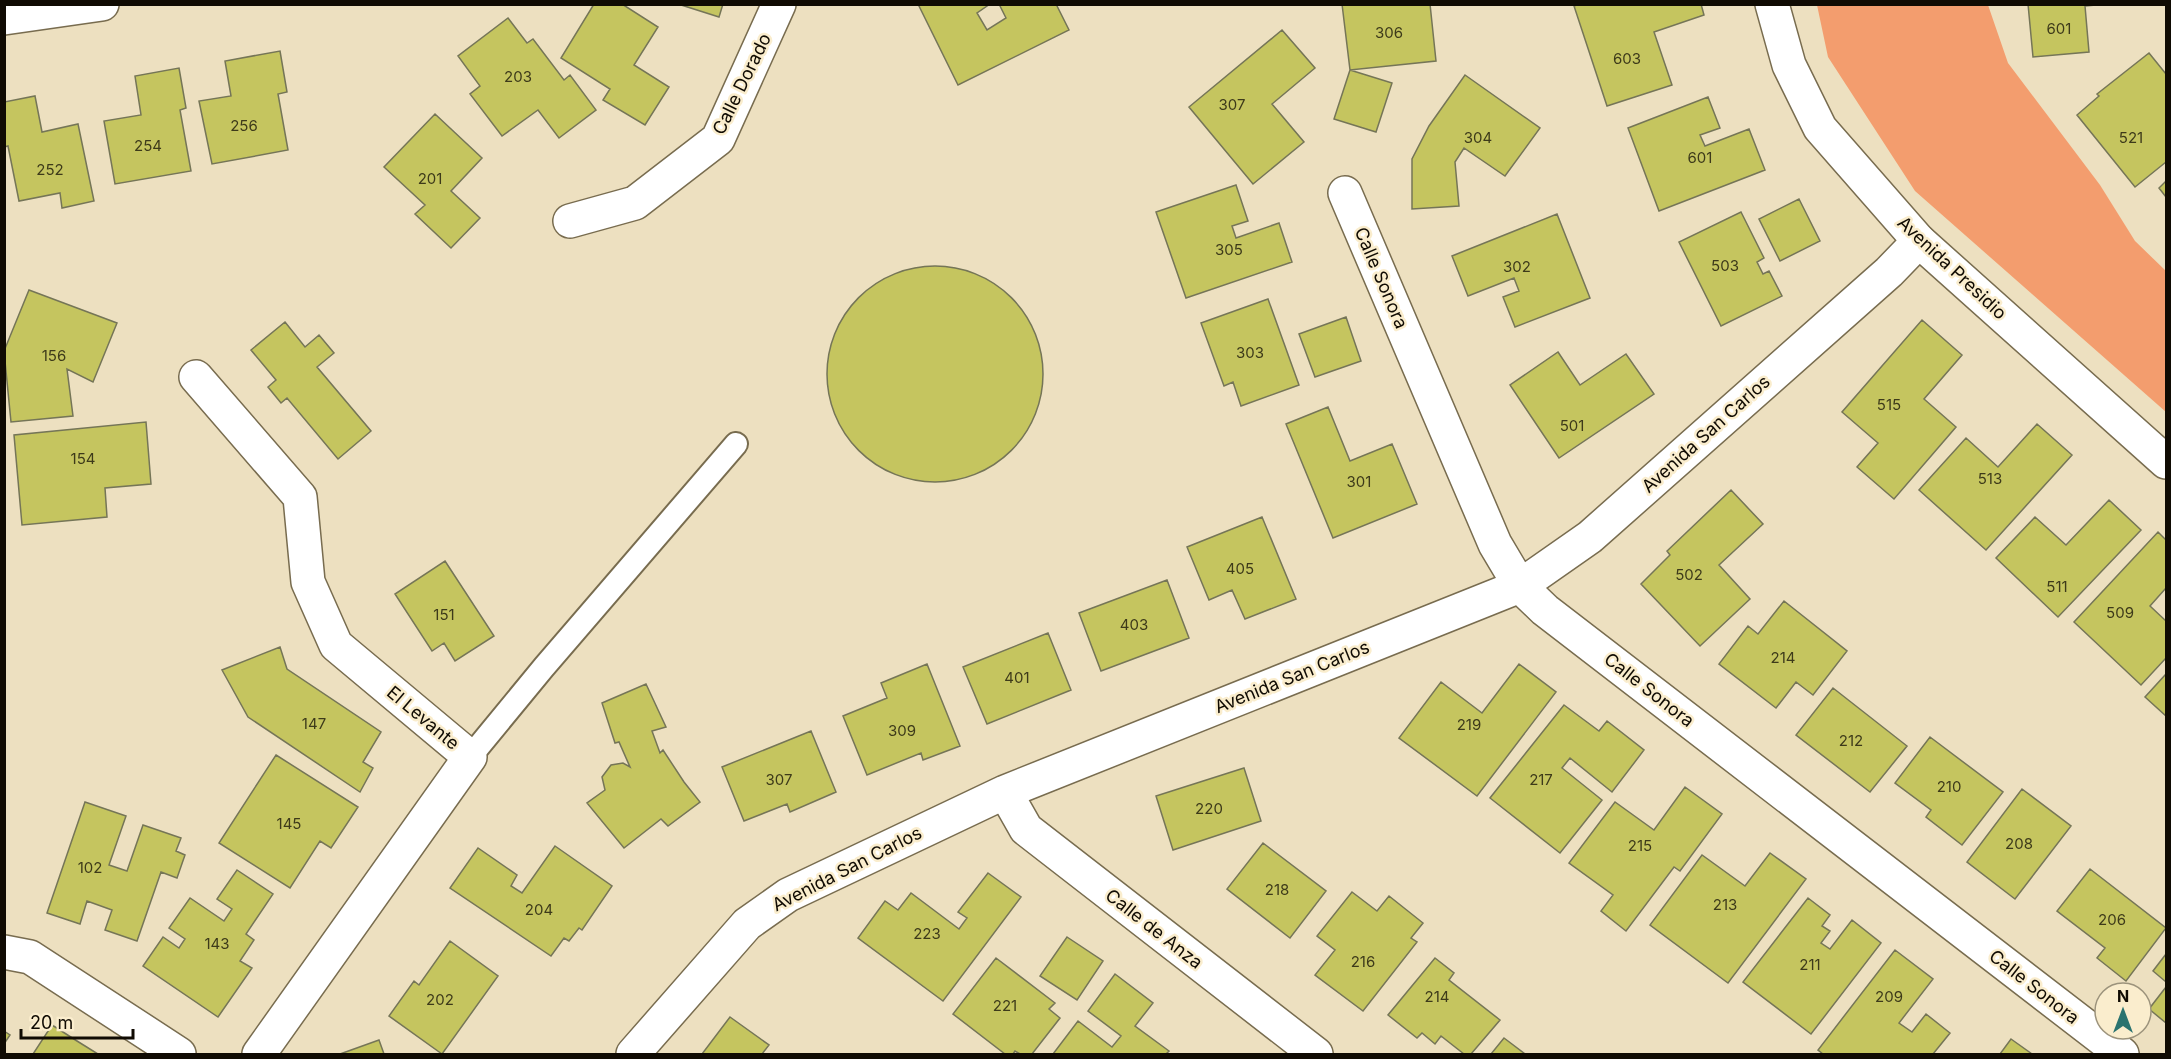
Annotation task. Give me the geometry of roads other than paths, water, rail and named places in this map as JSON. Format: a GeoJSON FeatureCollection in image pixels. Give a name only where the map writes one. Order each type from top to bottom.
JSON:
{"type":"FeatureCollection","features":[{"type":"Feature","properties":{"kind":"street"},"geometry":{"type":"LineString","coordinates":[[4,18],[102,4]]}},
{"type":"Feature","properties":{"kind":"street","name":"Calle Dorado"},"geometry":{"type":"LineString","coordinates":[[570,221],[635,203],[718,139],[779,4]]}},
{"type":"Feature","properties":{"kind":"street","name":"Avenida Presidio"},"geometry":{"type":"LineString","coordinates":[[1772,4],[1789,64],[1820,128],[1919,241],[2166,462]]}},
{"type":"Feature","properties":{"kind":"street","name":"Calle Sonora"},"geometry":{"type":"LineString","coordinates":[[1345,193],[1495,544],[1520,586],[1545,610],[2122,1054]]}},
{"type":"Feature","properties":{"kind":"street","name":"Avenida San Carlos"},"geometry":{"type":"LineString","coordinates":[[633,1054],[747,924],[788,895],[1005,792],[1520,586],[1590,537],[1889,272],[1919,241]]}},
{"type":"Feature","properties":{"kind":"street","name":"El Levante"},"geometry":{"type":"LineString","coordinates":[[196,377],[300,497],[308,582],[336,645],[470,757],[260,1054]]}},
{"type":"Feature","properties":{"kind":"street","name":"Calle de Anza"},"geometry":{"type":"LineString","coordinates":[[1005,792],[1026,829],[1316,1054]]}},
{"type":"Feature","properties":{"kind":"street"},"geometry":{"type":"LineString","coordinates":[[4,952],[30,957],[179,1054]]}},
{"type":"Feature","properties":{"kind":"lane"},"geometry":{"type":"LineString","coordinates":[[470,757],[544,667],[736,444]]}}]}
